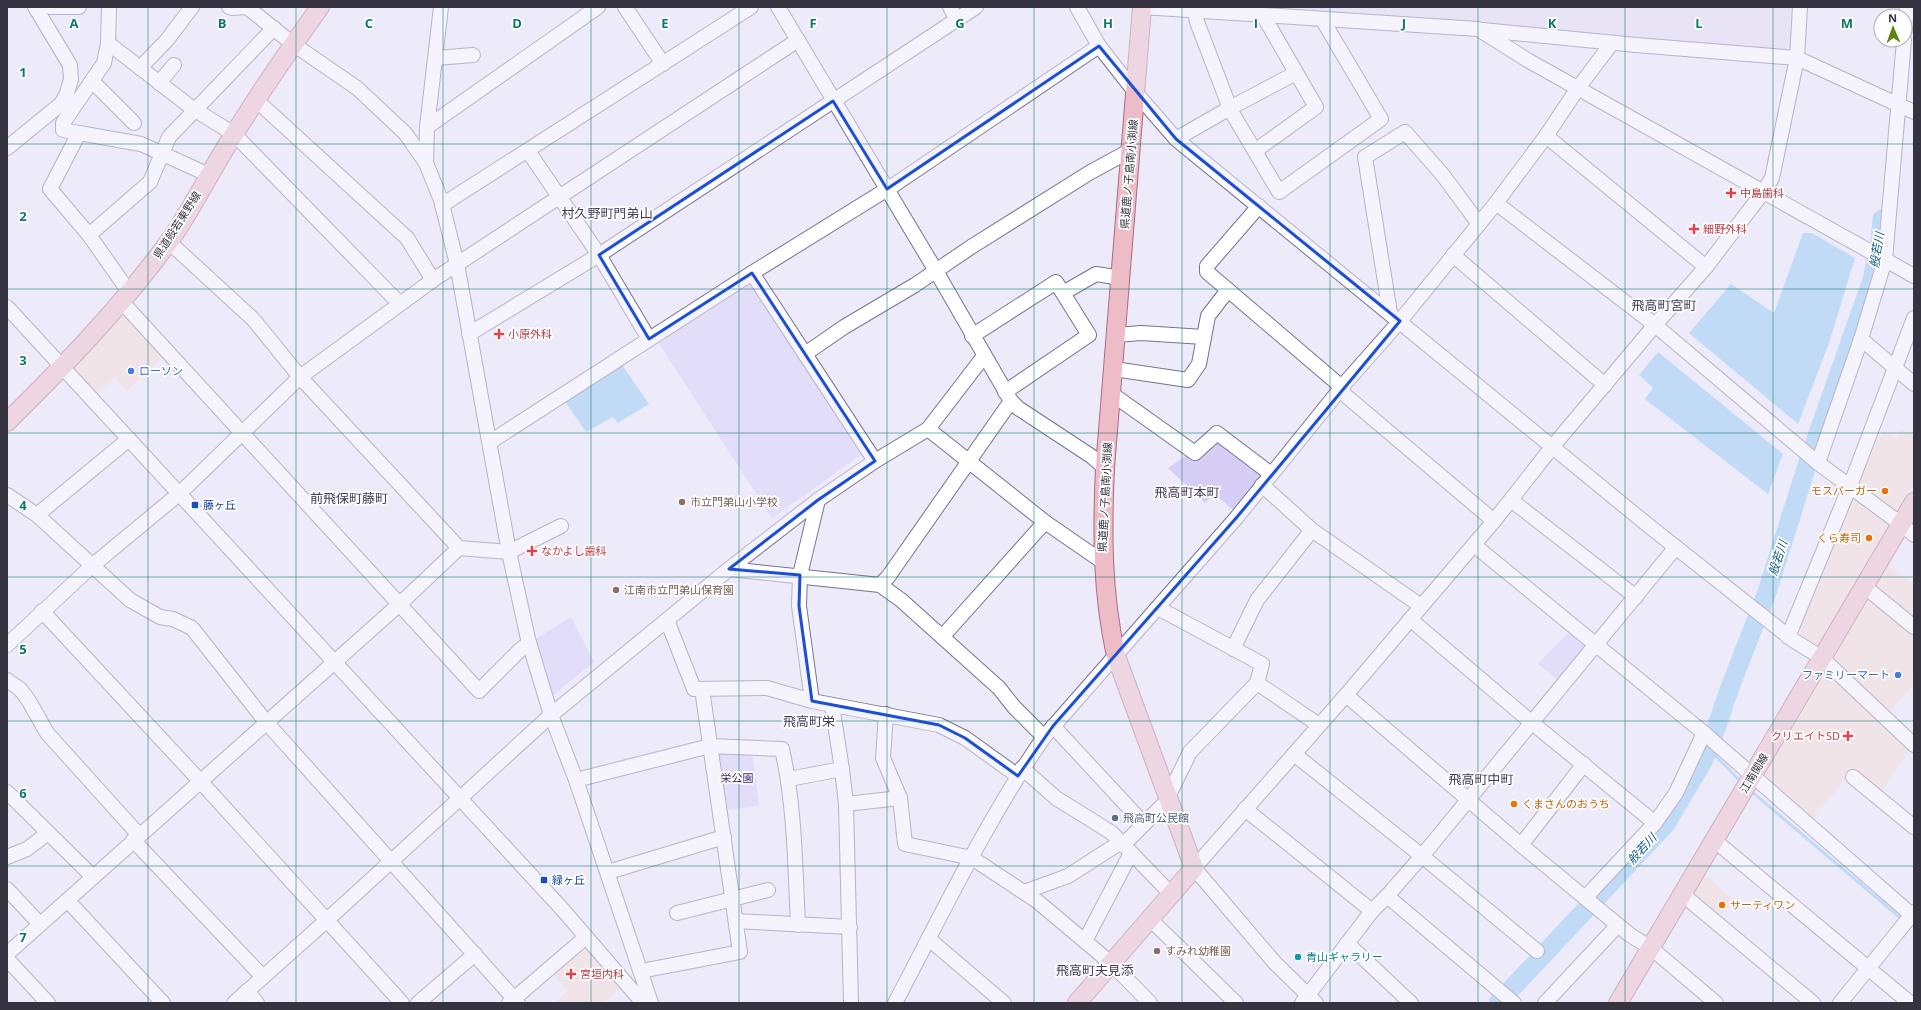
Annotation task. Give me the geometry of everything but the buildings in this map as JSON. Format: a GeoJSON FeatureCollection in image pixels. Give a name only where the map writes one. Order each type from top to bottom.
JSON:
{"type":"FeatureCollection","features":[{"type":"Feature","properties":{"kind":"main road","name":"県道般若東野線"},"geometry":{"type":"LineString","coordinates":[[7,421],[62,366],[125,296],[169,242],[234,134],[293,44],[320,7]]}},
{"type":"Feature","properties":{"kind":"main road","name":"県道鹿ノ子島南小渕線"},"geometry":{"type":"LineString","coordinates":[[1142,7],[1105,468],[1102,520],[1103,562],[1110,628],[1116,656],[1167,799],[1194,868]]}},
{"type":"Feature","properties":{"kind":"main road","name":"江南関線"},"geometry":{"type":"LineString","coordinates":[[1618,1003],[1864,586],[1908,529],[1914,502]]}},
{"type":"Feature","properties":{"kind":"main road"},"geometry":{"type":"LineString","coordinates":[[1077,1003],[1194,868]]}},
{"type":"Feature","properties":{"kind":"street"},"geometry":{"type":"LineString","coordinates":[[7,148],[61,104],[67,93],[71,79],[70,65],[35,7]]}},
{"type":"Feature","properties":{"kind":"street"},"geometry":{"type":"LineString","coordinates":[[50,7],[79,7]]}},
{"type":"Feature","properties":{"kind":"street"},"geometry":{"type":"LineString","coordinates":[[109,7],[108,43],[104,63],[63,123],[62,130],[141,144],[209,175]]}},
{"type":"Feature","properties":{"kind":"street"},"geometry":{"type":"LineString","coordinates":[[140,68],[167,40],[192,7]]}},
{"type":"Feature","properties":{"kind":"street"},"geometry":{"type":"LineString","coordinates":[[229,7],[248,7],[293,44],[357,88],[405,133],[426,163],[442,206],[457,264],[509,552],[529,643],[552,715],[608,872],[651,1003]]}},
{"type":"Feature","properties":{"kind":"street"},"geometry":{"type":"LineString","coordinates":[[426,163],[427,127],[441,7]]}},
{"type":"Feature","properties":{"kind":"street"},"geometry":{"type":"LineString","coordinates":[[427,127],[598,7]]}},
{"type":"Feature","properties":{"kind":"street"},"geometry":{"type":"LineString","coordinates":[[624,7],[663,64]]}},
{"type":"Feature","properties":{"kind":"street"},"geometry":{"type":"LineString","coordinates":[[442,206],[750,7]]}},
{"type":"Feature","properties":{"kind":"street"},"geometry":{"type":"LineString","coordinates":[[778,7],[936,271],[972,336],[1008,396],[1018,408],[1091,456],[1105,468]]}},
{"type":"Feature","properties":{"kind":"street"},"geometry":{"type":"LineString","coordinates":[[950,7],[957,20]]}},
{"type":"Feature","properties":{"kind":"street"},"geometry":{"type":"LineString","coordinates":[[469,334],[599,255],[976,7]]}},
{"type":"Feature","properties":{"kind":"street"},"geometry":{"type":"LineString","coordinates":[[1076,7],[1099,46],[1136,93],[1176,139],[1788,637],[1822,658],[1914,744]]}},
{"type":"Feature","properties":{"kind":"street"},"geometry":{"type":"LineString","coordinates":[[1142,7],[1478,29],[1612,43],[1797,58],[1914,112]]}},
{"type":"Feature","properties":{"kind":"street"},"geometry":{"type":"LineString","coordinates":[[1676,547],[1422,856],[1372,911],[1309,1000],[1275,963],[1194,868],[1346,695],[1474,545],[1553,446],[1655,324],[1706,267],[1764,191],[1772,178],[1797,58],[1800,7]]}},
{"type":"Feature","properties":{"kind":"street"},"geometry":{"type":"LineString","coordinates":[[1195,11],[1197,22],[1230,108],[1279,192],[1380,119],[1322,19]]}},
{"type":"Feature","properties":{"kind":"street"},"geometry":{"type":"LineString","coordinates":[[1254,151],[1316,107],[1263,15]]}},
{"type":"Feature","properties":{"kind":"street"},"geometry":{"type":"LineString","coordinates":[[89,235],[150,182],[169,137],[194,109],[274,28]]}},
{"type":"Feature","properties":{"kind":"street"},"geometry":{"type":"LineString","coordinates":[[1478,29],[1578,88],[1914,276]]}},
{"type":"Feature","properties":{"kind":"street"},"geometry":{"type":"LineString","coordinates":[[1503,45],[1517,33]]}},
{"type":"Feature","properties":{"kind":"street"},"geometry":{"type":"LineString","coordinates":[[7,645],[93,565],[180,494],[300,377],[433,280],[798,40]]}},
{"type":"Feature","properties":{"kind":"street"},"geometry":{"type":"LineString","coordinates":[[108,43],[194,109],[234,134],[400,303]]}},
{"type":"Feature","properties":{"kind":"street"},"geometry":{"type":"LineString","coordinates":[[895,1003],[956,884],[1020,772],[1044,737],[1158,608],[1262,485],[1341,388],[1395,317],[1453,255],[1479,224],[1546,136],[1578,88],[1612,43]]}},
{"type":"Feature","properties":{"kind":"street"},"geometry":{"type":"LineString","coordinates":[[490,442],[752,273],[887,189],[1099,46]]}},
{"type":"Feature","properties":{"kind":"street"},"geometry":{"type":"LineString","coordinates":[[1818,463],[1861,339],[1885,260],[1903,48]]}},
{"type":"Feature","properties":{"kind":"street"},"geometry":{"type":"LineString","coordinates":[[436,58],[474,55]]}},
{"type":"Feature","properties":{"kind":"street"},"geometry":{"type":"LineString","coordinates":[[159,82],[174,65]]}},
{"type":"Feature","properties":{"kind":"street"},"geometry":{"type":"LineString","coordinates":[[1176,139],[1296,73]]}},
{"type":"Feature","properties":{"kind":"street"},"geometry":{"type":"LineString","coordinates":[[92,81],[134,123]]}},
{"type":"Feature","properties":{"kind":"street"},"geometry":{"type":"LineString","coordinates":[[256,100],[407,238],[433,280]]}},
{"type":"Feature","properties":{"kind":"street"},"geometry":{"type":"LineString","coordinates":[[1395,317],[1365,157],[1405,132],[1442,174],[1479,224]]}},
{"type":"Feature","properties":{"kind":"street"},"geometry":{"type":"LineString","coordinates":[[79,133],[50,189],[89,235],[125,296],[243,433],[398,605],[479,691],[529,643]]}},
{"type":"Feature","properties":{"kind":"street"},"geometry":{"type":"LineString","coordinates":[[1546,136],[1706,267]]}},
{"type":"Feature","properties":{"kind":"street"},"geometry":{"type":"LineString","coordinates":[[805,354],[844,327],[915,286],[1089,173],[1131,150]]}},
{"type":"Feature","properties":{"kind":"street"},"geometry":{"type":"LineString","coordinates":[[528,151],[599,255],[649,339]]}},
{"type":"Feature","properties":{"kind":"street"},"geometry":{"type":"LineString","coordinates":[[1496,203],[1655,324],[1818,463],[1908,529]]}},
{"type":"Feature","properties":{"kind":"street"},"geometry":{"type":"LineString","coordinates":[[1259,206],[1207,266],[1207,272],[1337,383],[1345,395],[1494,520]]}},
{"type":"Feature","properties":{"kind":"street"},"geometry":{"type":"LineString","coordinates":[[169,242],[253,320],[300,377],[459,548],[509,552],[561,526]]}},
{"type":"Feature","properties":{"kind":"street"},"geometry":{"type":"LineString","coordinates":[[1453,255],[1605,385]]}},
{"type":"Feature","properties":{"kind":"street"},"geometry":{"type":"LineString","coordinates":[[752,273],[875,462]]}},
{"type":"Feature","properties":{"kind":"street"},"geometry":{"type":"LineString","coordinates":[[1063,293],[1096,274],[1121,278]]}},
{"type":"Feature","properties":{"kind":"street"},"geometry":{"type":"LineString","coordinates":[[880,585],[888,577],[968,460],[1008,396],[1089,335],[1056,282],[972,336]]}},
{"type":"Feature","properties":{"kind":"street"},"geometry":{"type":"LineString","coordinates":[[1114,369],[1188,380],[1199,364],[1208,316],[1228,290]]}},
{"type":"Feature","properties":{"kind":"street"},"geometry":{"type":"LineString","coordinates":[[7,307],[460,798],[586,937],[643,1003]]}},
{"type":"Feature","properties":{"kind":"street"},"geometry":{"type":"LineString","coordinates":[[1788,637],[1850,486],[1896,369],[1914,318]]}},
{"type":"Feature","properties":{"kind":"street"},"geometry":{"type":"LineString","coordinates":[[1116,335],[1141,333],[1204,337]]}},
{"type":"Feature","properties":{"kind":"street"},"geometry":{"type":"LineString","coordinates":[[1861,339],[1914,384]]}},
{"type":"Feature","properties":{"kind":"street"},"geometry":{"type":"LineString","coordinates":[[234,1003],[552,715],[729,568],[818,500],[928,429],[984,356]]}},
{"type":"Feature","properties":{"kind":"street"},"geometry":{"type":"LineString","coordinates":[[1112,394],[1195,453],[1217,433],[1271,474]]}},
{"type":"Feature","properties":{"kind":"street"},"geometry":{"type":"LineString","coordinates":[[928,429],[1045,522],[1103,562]]}},
{"type":"Feature","properties":{"kind":"street"},"geometry":{"type":"LineString","coordinates":[[37,515],[129,439]]}},
{"type":"Feature","properties":{"kind":"street"},"geometry":{"type":"LineString","coordinates":[[1262,485],[1312,530],[1421,606]]}},
{"type":"Feature","properties":{"kind":"street"},"geometry":{"type":"LineString","coordinates":[[7,495],[37,515],[130,600],[160,617],[173,619],[192,628],[266,722],[475,954],[514,1002],[586,937]]}},
{"type":"Feature","properties":{"kind":"street"},"geometry":{"type":"LineString","coordinates":[[812,701],[799,606],[800,575],[818,500]]}},
{"type":"Feature","properties":{"kind":"street"},"geometry":{"type":"LineString","coordinates":[[1511,500],[1636,597]]}},
{"type":"Feature","properties":{"kind":"street"},"geometry":{"type":"LineString","coordinates":[[942,637],[1045,522]]}},
{"type":"Feature","properties":{"kind":"street"},"geometry":{"type":"LineString","coordinates":[[1233,649],[1257,600],[1312,530]]}},
{"type":"Feature","properties":{"kind":"street"},"geometry":{"type":"LineString","coordinates":[[1474,545],[1704,733],[1913,914],[1840,1003]]}},
{"type":"Feature","properties":{"kind":"street"},"geometry":{"type":"LineString","coordinates":[[7,954],[40,923],[68,901],[92,876],[201,782],[398,605],[459,548]]}},
{"type":"Feature","properties":{"kind":"street"},"geometry":{"type":"LineString","coordinates":[[729,568],[880,585],[901,600],[999,688],[1014,707],[1044,737]]}},
{"type":"Feature","properties":{"kind":"street"},"geometry":{"type":"LineString","coordinates":[[1864,586],[1914,627]]}},
{"type":"Feature","properties":{"kind":"street"},"geometry":{"type":"LineString","coordinates":[[1085,941],[1125,847],[1167,799],[1190,752],[1257,683],[1262,664],[1158,608]]}},
{"type":"Feature","properties":{"kind":"street"},"geometry":{"type":"LineString","coordinates":[[42,611],[201,782],[402,1003]]}},
{"type":"Feature","properties":{"kind":"street"},"geometry":{"type":"LineString","coordinates":[[1410,619],[1531,722],[1655,823]]}},
{"type":"Feature","properties":{"kind":"street"},"geometry":{"type":"LineString","coordinates":[[667,620],[694,689],[767,688],[812,701],[939,724],[965,738],[1020,772],[1056,798],[1112,833],[1171,894]]}},
{"type":"Feature","properties":{"kind":"street"},"geometry":{"type":"LineString","coordinates":[[7,680],[20,689],[29,701],[47,733],[136,838],[263,977]]}},
{"type":"Feature","properties":{"kind":"street"},"geometry":{"type":"LineString","coordinates":[[1257,683],[1319,725]]}},
{"type":"Feature","properties":{"kind":"street"},"geometry":{"type":"LineString","coordinates":[[641,971],[740,952],[702,689]]}},
{"type":"Feature","properties":{"kind":"street"},"geometry":{"type":"LineString","coordinates":[[1346,695],[1630,936],[1651,948],[1716,1003]]}},
{"type":"Feature","properties":{"kind":"street"},"geometry":{"type":"LineString","coordinates":[[832,705],[846,804],[851,1003]]}},
{"type":"Feature","properties":{"kind":"street"},"geometry":{"type":"LineString","coordinates":[[886,714],[883,758],[900,798],[905,844],[972,858],[1024,892],[1085,941],[1112,964],[1150,1003]]}},
{"type":"Feature","properties":{"kind":"street"},"geometry":{"type":"LineString","coordinates":[[1053,726],[1144,824]]}},
{"type":"Feature","properties":{"kind":"street"},"geometry":{"type":"LineString","coordinates":[[1585,898],[1655,823],[1676,793],[1704,733]]}},
{"type":"Feature","properties":{"kind":"street"},"geometry":{"type":"LineString","coordinates":[[576,780],[710,746],[782,749],[789,779],[793,814],[798,925]]}},
{"type":"Feature","properties":{"kind":"street"},"geometry":{"type":"LineString","coordinates":[[1294,754],[1422,856],[1537,951]]}},
{"type":"Feature","properties":{"kind":"street"},"geometry":{"type":"LineString","coordinates":[[1521,845],[1584,764]]}},
{"type":"Feature","properties":{"kind":"street"},"geometry":{"type":"LineString","coordinates":[[789,779],[842,770]]}},
{"type":"Feature","properties":{"kind":"street"},"geometry":{"type":"LineString","coordinates":[[1853,777],[1914,827]]}},
{"type":"Feature","properties":{"kind":"street"},"geometry":{"type":"LineString","coordinates":[[7,792],[92,876]]}},
{"type":"Feature","properties":{"kind":"street"},"geometry":{"type":"LineString","coordinates":[[846,804],[900,798]]}},
{"type":"Feature","properties":{"kind":"street"},"geometry":{"type":"LineString","coordinates":[[1245,809],[1372,911]]}},
{"type":"Feature","properties":{"kind":"street"},"geometry":{"type":"LineString","coordinates":[[7,858],[27,849],[48,833]]}},
{"type":"Feature","properties":{"kind":"street"},"geometry":{"type":"LineString","coordinates":[[608,872],[724,838]]}},
{"type":"Feature","properties":{"kind":"street"},"geometry":{"type":"LineString","coordinates":[[1714,840],[1910,1003]]}},
{"type":"Feature","properties":{"kind":"street"},"geometry":{"type":"LineString","coordinates":[[1024,892],[1068,876],[1125,847]]}},
{"type":"Feature","properties":{"kind":"street"},"geometry":{"type":"LineString","coordinates":[[7,889],[40,923]]}},
{"type":"Feature","properties":{"kind":"street"},"geometry":{"type":"LineString","coordinates":[[677,913],[768,890]]}},
{"type":"Feature","properties":{"kind":"street"},"geometry":{"type":"LineString","coordinates":[[1682,894],[1813,1003]]}},
{"type":"Feature","properties":{"kind":"street"},"geometry":{"type":"LineString","coordinates":[[1387,896],[1514,1003]]}},
{"type":"Feature","properties":{"kind":"street"},"geometry":{"type":"LineString","coordinates":[[68,901],[163,1003]]}},
{"type":"Feature","properties":{"kind":"street"},"geometry":{"type":"LineString","coordinates":[[1150,919],[1236,1003]]}},
{"type":"Feature","properties":{"kind":"street"},"geometry":{"type":"LineString","coordinates":[[736,922],[850,928]]}},
{"type":"Feature","properties":{"kind":"street"},"geometry":{"type":"LineString","coordinates":[[1545,1003],[1618,925]]}},
{"type":"Feature","properties":{"kind":"street"},"geometry":{"type":"LineString","coordinates":[[929,939],[1004,1003]]}},
{"type":"Feature","properties":{"kind":"street"},"geometry":{"type":"LineString","coordinates":[[1348,943],[1412,1003]]}},
{"type":"Feature","properties":{"kind":"street"},"geometry":{"type":"LineString","coordinates":[[418,1003],[475,954]]}},
{"type":"Feature","properties":{"kind":"street"},"geometry":{"type":"LineString","coordinates":[[7,959],[48,1003]]}},
{"type":"Feature","properties":{"kind":"street"},"geometry":{"type":"LineString","coordinates":[[247,991],[257,1003]]}},
{"type":"Feature","properties":{"kind":"highlighted area"},"geometry":{"type":"Polygon","coordinates":[[[1099,46],[1176,139],[1400,321],[1237,517],[1053,726],[1018,776],[965,738],[939,725],[812,701],[799,606],[800,575],[729,569],[818,500],[875,461],[752,273],[649,339],[599,255],[833,101],[887,189],[1099,46]]]}},
{"type":"Feature","properties":{"kind":"shaded area"},"geometry":{"type":"Polygon","coordinates":[[[1276,7],[1792,7],[1789,51],[1276,7]]]}},
{"type":"Feature","properties":{"kind":"shaded area"},"geometry":{"type":"Polygon","coordinates":[[[121,306],[165,355],[127,391],[115,378],[96,395],[69,366],[121,306]]]}},
{"type":"Feature","properties":{"kind":"shaded area"},"geometry":{"type":"Polygon","coordinates":[[[1902,429],[1914,436],[1914,485],[1897,517],[1854,486],[1876,435],[1882,437],[1883,431],[1896,438],[1902,429]]]}},
{"type":"Feature","properties":{"kind":"shaded area"},"geometry":{"type":"Polygon","coordinates":[[[1851,490],[1896,523],[1820,653],[1792,636],[1851,490]]]}},
{"type":"Feature","properties":{"kind":"shaded area"},"geometry":{"type":"Polygon","coordinates":[[[1883,561],[1914,585],[1914,624],[1868,585],[1883,561]]]}},
{"type":"Feature","properties":{"kind":"shaded area"},"geometry":{"type":"Polygon","coordinates":[[[1866,592],[1914,630],[1914,672],[1912,675],[1914,677],[1914,684],[1890,711],[1826,657],[1866,592]]]}},
{"type":"Feature","properties":{"kind":"shaded area"},"geometry":{"type":"Polygon","coordinates":[[[1822,669],[1911,748],[1880,794],[1851,774],[1810,821],[1756,775],[1822,669]]]}},
{"type":"Feature","properties":{"kind":"shaded area"},"geometry":{"type":"Polygon","coordinates":[[[1699,869],[1734,900],[1717,919],[1686,893],[1699,869]]]}},
{"type":"Feature","properties":{"kind":"shaded area"},"geometry":{"type":"Polygon","coordinates":[[[585,940],[624,985],[603,1003],[555,1003],[568,991],[550,971],[585,940]]]}},
{"type":"Feature","properties":{"kind":"green space"},"geometry":{"type":"Polygon","coordinates":[[[748,280],[861,455],[772,518],[656,339],[748,280]]]}},
{"type":"Feature","properties":{"kind":"green space"},"geometry":{"type":"Polygon","coordinates":[[[1217,435],[1269,474],[1237,513],[1214,494],[1205,503],[1168,468],[1217,435]]]}},
{"type":"Feature","properties":{"kind":"green space"},"geometry":{"type":"Polygon","coordinates":[[[571,617],[594,662],[548,699],[529,643],[571,617]]]}},
{"type":"Feature","properties":{"kind":"green space"},"geometry":{"type":"Polygon","coordinates":[[[1570,631],[1590,648],[1562,683],[1538,664],[1570,631]]]}},
{"type":"Feature","properties":{"kind":"green space","name":"栄公園"},"geometry":{"type":"Polygon","coordinates":[[[714,750],[752,752],[759,805],[723,811],[714,750]]]}},
{"type":"Feature","properties":{"kind":"water"},"geometry":{"type":"Polygon","coordinates":[[[1803,233],[1812,233],[1855,258],[1829,343],[1798,424],[1689,333],[1731,284],[1774,313],[1803,233]]]}},
{"type":"Feature","properties":{"kind":"water"},"geometry":{"type":"Polygon","coordinates":[[[1658,352],[1783,454],[1768,494],[1645,399],[1653,388],[1639,375],[1658,352]]]}},
{"type":"Feature","properties":{"kind":"water"},"geometry":{"type":"Polygon","coordinates":[[[620,362],[649,404],[618,423],[613,417],[586,432],[564,400],[620,362]]]}},
{"type":"Feature","properties":{"kind":"waterway","name":"般若川"},"geometry":{"type":"LineString","coordinates":[[1498,1003],[1666,824],[1709,749],[1729,690],[1767,592],[1809,459],[1872,280],[1880,241],[1882,219]]}},
{"type":"Feature","properties":{"kind":"waterway"},"geometry":{"type":"LineString","coordinates":[[1709,749],[1742,783]]}},
{"type":"Feature","properties":{"kind":"waterway"},"geometry":{"type":"LineString","coordinates":[[1751,791],[1903,920]]}},
{"type":"Feature","properties":{"kind":"place","name":"中島歯科"},"geometry":{"type":"Point","coordinates":[1731,193]}},
{"type":"Feature","properties":{"kind":"place","name":"細野外科"},"geometry":{"type":"Point","coordinates":[1694,229]}},
{"type":"Feature","properties":{"kind":"place","name":"小原外科"},"geometry":{"type":"Point","coordinates":[499,334]}},
{"type":"Feature","properties":{"kind":"place","name":"ローソン"},"geometry":{"type":"Point","coordinates":[131,371]}},
{"type":"Feature","properties":{"kind":"place","name":"モスバーガー"},"geometry":{"type":"Point","coordinates":[1885,491]}},
{"type":"Feature","properties":{"kind":"place","name":"市立門弟山小学校"},"geometry":{"type":"Point","coordinates":[682,502]}},
{"type":"Feature","properties":{"kind":"place","name":"藤ヶ丘"},"geometry":{"type":"Point","coordinates":[195,505]}},
{"type":"Feature","properties":{"kind":"place","name":"くら寿司"},"geometry":{"type":"Point","coordinates":[1869,538]}},
{"type":"Feature","properties":{"kind":"place","name":"なかよし歯科"},"geometry":{"type":"Point","coordinates":[532,551]}},
{"type":"Feature","properties":{"kind":"place","name":"江南市立門弟山保育園"},"geometry":{"type":"Point","coordinates":[616,590]}},
{"type":"Feature","properties":{"kind":"place","name":"ファミリーマート"},"geometry":{"type":"Point","coordinates":[1898,675]}},
{"type":"Feature","properties":{"kind":"place","name":"クリエイトSD"},"geometry":{"type":"Point","coordinates":[1848,736]}},
{"type":"Feature","properties":{"kind":"place","name":"くまさんのおうち"},"geometry":{"type":"Point","coordinates":[1514,804]}},
{"type":"Feature","properties":{"kind":"place","name":"飛高町公民館"},"geometry":{"type":"Point","coordinates":[1115,818]}},
{"type":"Feature","properties":{"kind":"place","name":"緑ヶ丘"},"geometry":{"type":"Point","coordinates":[544,880]}},
{"type":"Feature","properties":{"kind":"place","name":"サーティワン"},"geometry":{"type":"Point","coordinates":[1722,905]}},
{"type":"Feature","properties":{"kind":"place","name":"すみれ幼稚園"},"geometry":{"type":"Point","coordinates":[1157,951]}},
{"type":"Feature","properties":{"kind":"place","name":"青山ギャラリー"},"geometry":{"type":"Point","coordinates":[1298,957]}},
{"type":"Feature","properties":{"kind":"place","name":"宮垣内科"},"geometry":{"type":"Point","coordinates":[571,974]}},
{"type":"Feature","properties":{"kind":"district","name":"村久野町門弟山"},"geometry":{"type":"Point","coordinates":[607,213]}},
{"type":"Feature","properties":{"kind":"district","name":"飛高町宮町"},"geometry":{"type":"Point","coordinates":[1664,305]}},
{"type":"Feature","properties":{"kind":"district","name":"飛高町本町"},"geometry":{"type":"Point","coordinates":[1187,492]}},
{"type":"Feature","properties":{"kind":"district","name":"前飛保町藤町"},"geometry":{"type":"Point","coordinates":[349,498]}},
{"type":"Feature","properties":{"kind":"district","name":"飛高町栄"},"geometry":{"type":"Point","coordinates":[809,721]}},
{"type":"Feature","properties":{"kind":"district","name":"飛高町中町"},"geometry":{"type":"Point","coordinates":[1481,779]}},
{"type":"Feature","properties":{"kind":"district","name":"飛高町夫見添"},"geometry":{"type":"Point","coordinates":[1095,970]}}]}
